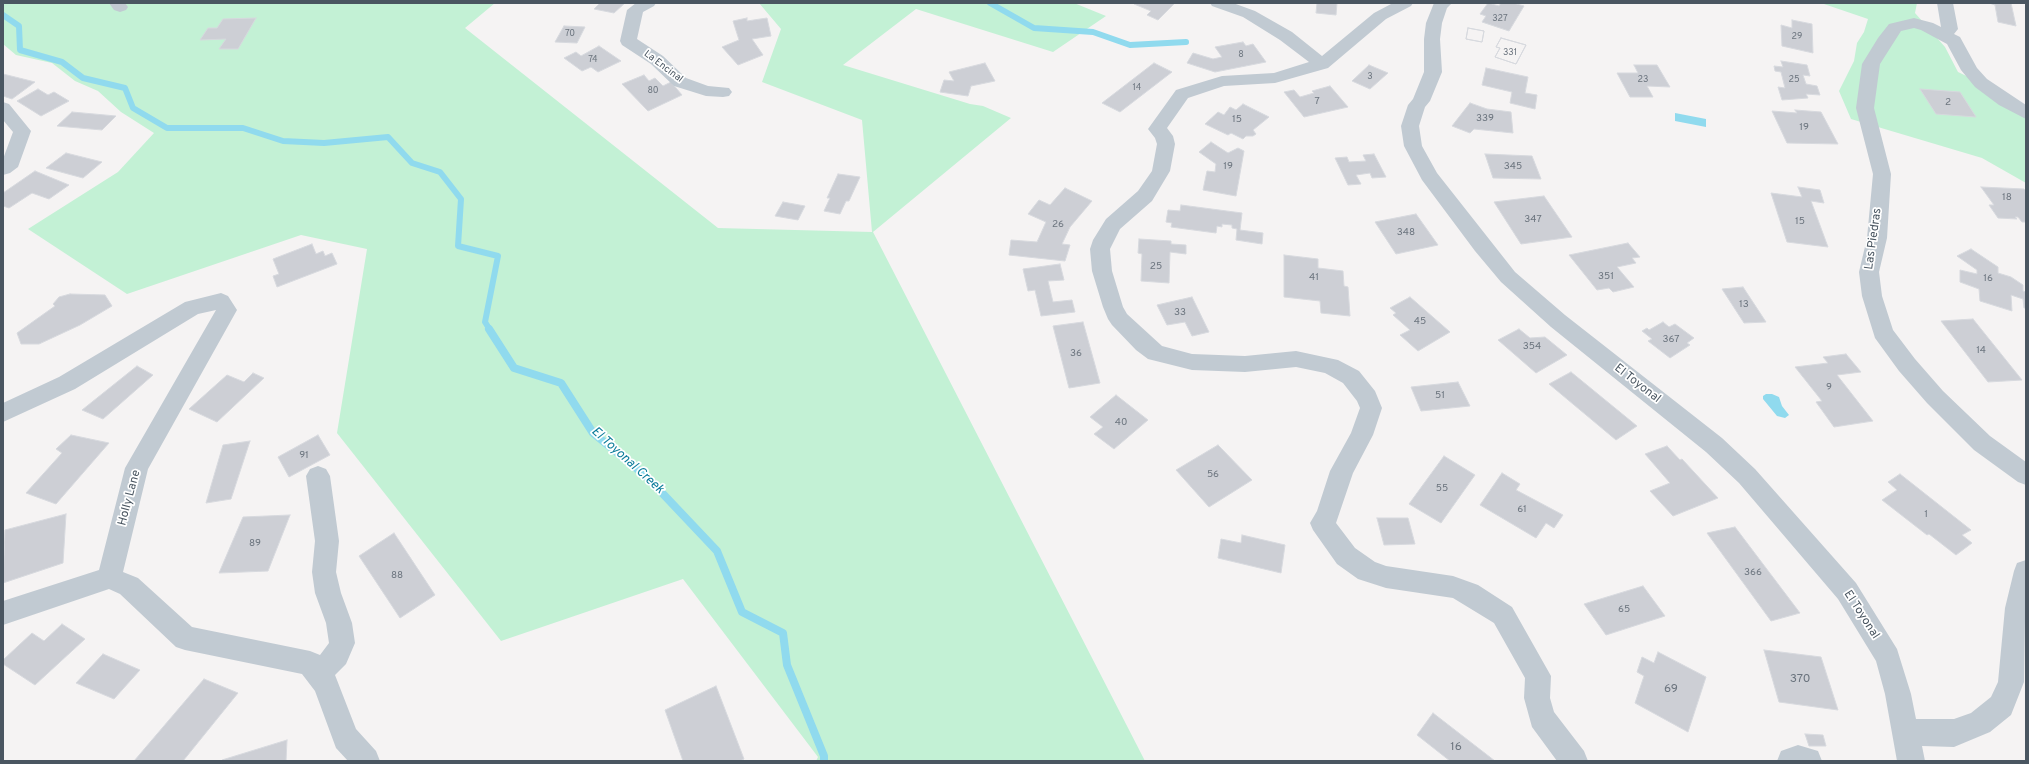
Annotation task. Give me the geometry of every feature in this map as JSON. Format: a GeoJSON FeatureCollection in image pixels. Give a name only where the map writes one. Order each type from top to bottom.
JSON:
{"type":"FeatureCollection","features":[{"type":"Feature","properties":{"kind":"street","name":"La Encinal"},"geometry":{"type":"LineString","coordinates":[[648,3],[635,10],[628,41],[657,60],[680,82],[706,91],[723,92]]}},
{"type":"Feature","properties":{"kind":"street"},"geometry":{"type":"LineString","coordinates":[[1218,3],[1249,14],[1286,36],[1322,64]]}},
{"type":"Feature","properties":{"kind":"street"},"geometry":{"type":"LineString","coordinates":[[1406,3],[1380,16],[1322,64],[1275,78],[1222,80],[1182,94],[1157,129],[1164,136],[1166,144],[1164,162],[1161,171],[1145,196],[1113,224],[1100,249],[1102,271],[1112,307],[1119,319],[1156,354],[1192,362],[1245,364],[1272,360],[1296,359],[1330,366],[1351,377],[1367,397],[1371,408],[1362,436],[1342,470],[1327,516],[1322,524],[1346,556],[1367,571],[1386,578],[1453,587],[1469,593],[1503,615],[1538,676],[1537,698],[1542,718],[1574,761]]}},
{"type":"Feature","properties":{"kind":"street","name":"El Toyonal"},"geometry":{"type":"LineString","coordinates":[[1444,3],[1440,6],[1434,23],[1432,39],[1434,46],[1433,72],[1421,101],[1417,105],[1410,126],[1413,146],[1429,176],[1482,246],[1508,276],[1558,321],[1714,445],[1747,476],[1847,592],[1873,631],[1888,658],[1906,732],[1911,761]]}},
{"type":"Feature","properties":{"kind":"street"},"geometry":{"type":"LineString","coordinates":[[1945,3],[1950,29],[1944,34],[1954,41],[1970,70],[1981,83],[2005,101],[2026,113]]}},
{"type":"Feature","properties":{"kind":"street","name":"Las Piedras"},"geometry":{"type":"LineString","coordinates":[[1944,34],[1927,26],[1914,23],[1895,27],[1886,38],[1871,64],[1865,108],[1867,121],[1882,174],[1877,238],[1869,272],[1872,296],[1883,332],[1907,365],[1935,397],[1982,443],[2026,475]]}},
{"type":"Feature","properties":{"kind":"street"},"geometry":{"type":"LineString","coordinates":[[3,108],[22,131],[11,163],[3,169]]}},
{"type":"Feature","properties":{"kind":"street","name":"Holly Lane"},"geometry":{"type":"LineString","coordinates":[[3,413],[67,383],[192,308],[220,301],[228,310],[137,468],[109,578]]}},
{"type":"Feature","properties":{"kind":"street"},"geometry":{"type":"LineString","coordinates":[[317,672],[328,665],[337,655],[342,643],[339,623],[328,593],[324,572],[327,541],[318,476]]}},
{"type":"Feature","properties":{"kind":"street"},"geometry":{"type":"LineString","coordinates":[[1906,732],[1954,733],[1980,723],[2001,706],[2011,682],[2018,608],[2026,571]]}},
{"type":"Feature","properties":{"kind":"street"},"geometry":{"type":"LineString","coordinates":[[3,613],[109,578],[129,586],[185,638],[310,663],[326,684],[346,738],[366,761]]}},
{"type":"Feature","properties":{"kind":"street"},"geometry":{"type":"LineString","coordinates":[[1790,761],[1798,759],[1808,761]]}},
{"type":"Feature","properties":{"kind":"green space"},"geometry":{"type":"Polygon","coordinates":[[[3,3],[495,3],[465,28],[718,228],[872,232],[862,120],[762,82],[781,29],[759,3],[1074,3],[1106,16],[1053,52],[916,9],[843,65],[970,104],[983,106],[1011,118],[873,232],[1145,761],[816,761],[818,757],[683,579],[501,641],[337,433],[367,249],[301,235],[127,294],[28,229],[118,172],[154,133],[121,112],[98,91],[75,81],[52,63],[16,55],[3,44],[3,3]]]}},
{"type":"Feature","properties":{"kind":"green space"},"geometry":{"type":"Polygon","coordinates":[[[1821,3],[1917,3],[1915,13],[1945,47],[1958,72],[1981,83],[2026,113],[2026,183],[1982,158],[1851,119],[1839,91],[1854,61],[1857,43],[1864,32],[1868,19],[1821,3]]]}},
{"type":"Feature","properties":{"kind":"water"},"geometry":{"type":"Polygon","coordinates":[[[1675,113],[1706,119],[1706,127],[1675,121],[1675,113]]]}},
{"type":"Feature","properties":{"kind":"water"},"geometry":{"type":"Polygon","coordinates":[[[1766,394],[1772,394],[1779,397],[1782,406],[1789,415],[1785,418],[1777,416],[1763,399],[1763,396],[1766,394]]]}},
{"type":"Feature","properties":{"kind":"building"},"geometry":{"type":"Polygon","coordinates":[[[600,3],[625,3],[614,13],[594,9],[600,3]]]}},
{"type":"Feature","properties":{"kind":"building"},"geometry":{"type":"Polygon","coordinates":[[[1175,3],[1158,20],[1147,15],[1151,11],[1134,4],[1175,3]]]}},
{"type":"Feature","properties":{"kind":"building"},"geometry":{"type":"Polygon","coordinates":[[[1317,3],[1337,3],[1336,15],[1316,13],[1317,3]]]}},
{"type":"Feature","properties":{"kind":"building"},"geometry":{"type":"Polygon","coordinates":[[[1488,3],[1499,6],[1501,3],[1513,3],[1524,6],[1509,31],[1482,22],[1486,16],[1480,14],[1488,3]]]}},
{"type":"Feature","properties":{"kind":"building"},"geometry":{"type":"Polygon","coordinates":[[[1989,3],[2011,3],[2016,26],[1998,22],[1995,5],[1989,3]]]}},
{"type":"Feature","properties":{"kind":"building"},"geometry":{"type":"Polygon","coordinates":[[[256,18],[238,49],[219,49],[226,39],[200,40],[208,28],[217,28],[223,19],[256,18]]]}},
{"type":"Feature","properties":{"kind":"building"},"geometry":{"type":"Polygon","coordinates":[[[747,18],[747,21],[767,18],[771,36],[752,39],[763,55],[738,65],[722,47],[739,40],[733,21],[747,18]]]}},
{"type":"Feature","properties":{"kind":"building"},"geometry":{"type":"Polygon","coordinates":[[[1792,20],[1812,24],[1813,53],[1782,46],[1781,25],[1792,28],[1792,20]]]}},
{"type":"Feature","properties":{"kind":"building"},"geometry":{"type":"Polygon","coordinates":[[[564,26],[585,27],[577,43],[555,42],[564,26]]]}},
{"type":"Feature","properties":{"kind":"building"},"geometry":{"type":"Polygon","coordinates":[[[1468,28],[1484,31],[1482,42],[1466,39],[1468,28]]]}},
{"type":"Feature","properties":{"kind":"building"},"geometry":{"type":"Polygon","coordinates":[[[1468,28],[1484,31],[1482,42],[1466,39],[1468,28]]]}},
{"type":"Feature","properties":{"kind":"building"},"geometry":{"type":"Polygon","coordinates":[[[1501,38],[1526,45],[1516,64],[1495,57],[1500,48],[1496,47],[1501,38]]]}},
{"type":"Feature","properties":{"kind":"building"},"geometry":{"type":"Polygon","coordinates":[[[1501,38],[1526,45],[1516,64],[1495,57],[1500,48],[1496,47],[1501,38]]]}},
{"type":"Feature","properties":{"kind":"building"},"geometry":{"type":"Polygon","coordinates":[[[1243,42],[1246,46],[1253,44],[1266,62],[1215,72],[1187,63],[1193,53],[1213,59],[1222,57],[1215,47],[1243,42]]]}},
{"type":"Feature","properties":{"kind":"building"},"geometry":{"type":"Polygon","coordinates":[[[599,46],[621,61],[598,72],[591,67],[582,71],[564,58],[576,52],[581,56],[599,46]]]}},
{"type":"Feature","properties":{"kind":"building"},"geometry":{"type":"Polygon","coordinates":[[[1781,61],[1807,65],[1810,76],[1803,75],[1806,84],[1817,86],[1820,95],[1806,94],[1808,98],[1782,100],[1778,87],[1785,88],[1781,72],[1775,71],[1774,66],[1783,67],[1781,61]]]}},
{"type":"Feature","properties":{"kind":"building"},"geometry":{"type":"Polygon","coordinates":[[[985,63],[995,81],[971,86],[968,96],[940,92],[944,80],[954,81],[949,72],[985,63]]]}},
{"type":"Feature","properties":{"kind":"building"},"geometry":{"type":"Polygon","coordinates":[[[1154,63],[1172,72],[1120,112],[1102,103],[1154,63]]]}},
{"type":"Feature","properties":{"kind":"building"},"geometry":{"type":"Polygon","coordinates":[[[1369,65],[1388,73],[1370,89],[1352,81],[1369,65]]]}},
{"type":"Feature","properties":{"kind":"building"},"geometry":{"type":"Polygon","coordinates":[[[1634,65],[1657,65],[1670,87],[1647,86],[1653,97],[1630,97],[1617,73],[1638,73],[1634,65]]]}},
{"type":"Feature","properties":{"kind":"building"},"geometry":{"type":"Polygon","coordinates":[[[1486,68],[1528,77],[1525,93],[1537,95],[1535,109],[1510,103],[1512,92],[1482,85],[1486,68]]]}},
{"type":"Feature","properties":{"kind":"building"},"geometry":{"type":"Polygon","coordinates":[[[3,74],[35,82],[12,99],[3,96],[3,74]]]}},
{"type":"Feature","properties":{"kind":"building"},"geometry":{"type":"Polygon","coordinates":[[[644,75],[649,81],[655,78],[663,86],[671,82],[682,95],[648,111],[622,84],[644,75]]]}},
{"type":"Feature","properties":{"kind":"building"},"geometry":{"type":"Polygon","coordinates":[[[1330,86],[1348,107],[1304,117],[1284,92],[1294,90],[1300,97],[1314,93],[1312,91],[1330,86]]]}},
{"type":"Feature","properties":{"kind":"building"},"geometry":{"type":"Polygon","coordinates":[[[38,89],[48,95],[54,92],[69,101],[41,116],[17,101],[38,89]]]}},
{"type":"Feature","properties":{"kind":"building"},"geometry":{"type":"Polygon","coordinates":[[[1920,89],[1960,92],[1976,117],[1936,114],[1920,89]]]}},
{"type":"Feature","properties":{"kind":"building"},"geometry":{"type":"Polygon","coordinates":[[[1470,103],[1487,109],[1511,112],[1513,133],[1474,129],[1470,133],[1452,126],[1470,103]]]}},
{"type":"Feature","properties":{"kind":"building"},"geometry":{"type":"Polygon","coordinates":[[[1243,104],[1269,117],[1253,130],[1256,134],[1253,136],[1246,136],[1243,139],[1231,133],[1228,135],[1205,124],[1218,112],[1224,115],[1230,107],[1236,110],[1243,104]]]}},
{"type":"Feature","properties":{"kind":"building"},"geometry":{"type":"Polygon","coordinates":[[[1795,110],[1821,112],[1838,144],[1787,143],[1772,111],[1797,113],[1795,110]]]}},
{"type":"Feature","properties":{"kind":"building"},"geometry":{"type":"Polygon","coordinates":[[[72,112],[116,116],[102,130],[57,126],[72,112]]]}},
{"type":"Feature","properties":{"kind":"building"},"geometry":{"type":"Polygon","coordinates":[[[1211,142],[1228,153],[1238,148],[1244,151],[1236,196],[1203,190],[1207,171],[1215,172],[1216,164],[1199,152],[1211,142]]]}},
{"type":"Feature","properties":{"kind":"building"},"geometry":{"type":"Polygon","coordinates":[[[66,153],[102,162],[83,178],[46,168],[66,153]]]}},
{"type":"Feature","properties":{"kind":"building"},"geometry":{"type":"Polygon","coordinates":[[[1374,154],[1386,177],[1372,178],[1370,173],[1356,175],[1361,184],[1348,185],[1335,158],[1347,157],[1349,162],[1366,161],[1363,155],[1374,154]]]}},
{"type":"Feature","properties":{"kind":"building"},"geometry":{"type":"Polygon","coordinates":[[[1485,154],[1532,156],[1541,179],[1493,178],[1485,154]]]}},
{"type":"Feature","properties":{"kind":"building"},"geometry":{"type":"Polygon","coordinates":[[[35,171],[69,185],[49,199],[32,193],[9,208],[3,206],[3,193],[35,171]]]}},
{"type":"Feature","properties":{"kind":"building"},"geometry":{"type":"Polygon","coordinates":[[[838,174],[860,177],[849,201],[846,201],[840,214],[824,211],[830,198],[827,198],[838,174]]]}},
{"type":"Feature","properties":{"kind":"building"},"geometry":{"type":"Polygon","coordinates":[[[1798,187],[1820,190],[1824,203],[1811,201],[1828,247],[1787,242],[1771,193],[1802,197],[1798,187]]]}},
{"type":"Feature","properties":{"kind":"building"},"geometry":{"type":"Polygon","coordinates":[[[1981,187],[2024,189],[2026,191],[2026,222],[2022,222],[2018,217],[2015,217],[2017,219],[1998,218],[1989,205],[1994,205],[1981,187]]]}},
{"type":"Feature","properties":{"kind":"building"},"geometry":{"type":"Polygon","coordinates":[[[1065,188],[1092,201],[1070,227],[1062,244],[1070,245],[1065,261],[1009,255],[1011,240],[1037,242],[1046,222],[1028,214],[1039,200],[1050,205],[1065,188]]]}},
{"type":"Feature","properties":{"kind":"building"},"geometry":{"type":"Polygon","coordinates":[[[1544,196],[1572,237],[1521,244],[1494,202],[1544,196]]]}},
{"type":"Feature","properties":{"kind":"building"},"geometry":{"type":"Polygon","coordinates":[[[783,202],[805,206],[798,220],[775,216],[783,202]]]}},
{"type":"Feature","properties":{"kind":"building"},"geometry":{"type":"Polygon","coordinates":[[[1181,205],[1242,213],[1240,230],[1263,233],[1262,244],[1236,240],[1237,229],[1232,228],[1232,225],[1222,224],[1222,227],[1217,226],[1216,233],[1171,227],[1172,223],[1166,222],[1168,210],[1180,211],[1181,205]]]}},
{"type":"Feature","properties":{"kind":"building"},"geometry":{"type":"Polygon","coordinates":[[[1416,214],[1438,245],[1396,254],[1375,222],[1416,214]]]}},
{"type":"Feature","properties":{"kind":"building"},"geometry":{"type":"Polygon","coordinates":[[[1139,239],[1171,241],[1171,244],[1186,245],[1186,254],[1170,252],[1169,283],[1141,281],[1142,254],[1138,253],[1139,239]]]}},
{"type":"Feature","properties":{"kind":"building"},"geometry":{"type":"Polygon","coordinates":[[[1628,243],[1640,257],[1632,258],[1636,263],[1617,267],[1634,287],[1613,292],[1609,288],[1597,290],[1569,255],[1628,243]]]}},
{"type":"Feature","properties":{"kind":"building"},"geometry":{"type":"Polygon","coordinates":[[[312,244],[316,254],[323,251],[325,256],[332,253],[337,264],[277,287],[273,276],[279,274],[273,259],[312,244]]]}},
{"type":"Feature","properties":{"kind":"building"},"geometry":{"type":"Polygon","coordinates":[[[1971,249],[1998,267],[1998,273],[2011,277],[2023,285],[2023,291],[2026,292],[2026,308],[2024,308],[2023,299],[2011,295],[2012,311],[1980,301],[1979,289],[1960,282],[1960,270],[1977,274],[1977,270],[1957,256],[1971,249]]]}},
{"type":"Feature","properties":{"kind":"building"},"geometry":{"type":"Polygon","coordinates":[[[1284,255],[1318,259],[1318,268],[1343,271],[1344,286],[1348,287],[1350,316],[1321,313],[1320,301],[1284,297],[1284,255]]]}},
{"type":"Feature","properties":{"kind":"building"},"geometry":{"type":"Polygon","coordinates":[[[1060,264],[1064,280],[1048,281],[1053,302],[1072,300],[1075,312],[1041,316],[1035,290],[1028,291],[1023,269],[1060,264]]]}},
{"type":"Feature","properties":{"kind":"building"},"geometry":{"type":"Polygon","coordinates":[[[1743,287],[1766,322],[1744,323],[1722,289],[1743,287]]]}},
{"type":"Feature","properties":{"kind":"building"},"geometry":{"type":"Polygon","coordinates":[[[70,294],[105,295],[112,306],[80,325],[39,344],[21,344],[17,333],[55,306],[53,304],[59,297],[70,294]]]}},
{"type":"Feature","properties":{"kind":"building"},"geometry":{"type":"Polygon","coordinates":[[[1192,297],[1209,332],[1192,336],[1185,322],[1167,325],[1157,305],[1192,297]]]}},
{"type":"Feature","properties":{"kind":"building"},"geometry":{"type":"Polygon","coordinates":[[[1410,297],[1450,332],[1418,351],[1400,335],[1410,330],[1393,315],[1396,313],[1390,308],[1410,297]]]}},
{"type":"Feature","properties":{"kind":"building"},"geometry":{"type":"Polygon","coordinates":[[[1973,319],[2022,380],[1988,382],[1941,321],[1973,319]]]}},
{"type":"Feature","properties":{"kind":"building"},"geometry":{"type":"Polygon","coordinates":[[[1083,322],[1100,383],[1069,388],[1053,326],[1083,322]]]}},
{"type":"Feature","properties":{"kind":"building"},"geometry":{"type":"Polygon","coordinates":[[[1663,322],[1669,327],[1675,324],[1694,338],[1687,343],[1690,345],[1670,358],[1648,341],[1652,339],[1642,331],[1647,328],[1649,330],[1663,322]]]}},
{"type":"Feature","properties":{"kind":"building"},"geometry":{"type":"Polygon","coordinates":[[[1519,329],[1530,338],[1545,337],[1567,355],[1536,373],[1498,340],[1519,329]]]}},
{"type":"Feature","properties":{"kind":"building"},"geometry":{"type":"Polygon","coordinates":[[[1846,354],[1861,372],[1837,375],[1873,421],[1834,427],[1816,402],[1822,401],[1795,367],[1828,363],[1823,357],[1846,354]]]}},
{"type":"Feature","properties":{"kind":"building"},"geometry":{"type":"Polygon","coordinates":[[[137,366],[153,375],[103,419],[82,410],[137,366]]]}},
{"type":"Feature","properties":{"kind":"building"},"geometry":{"type":"Polygon","coordinates":[[[1571,372],[1637,426],[1616,440],[1549,384],[1571,372]]]}},
{"type":"Feature","properties":{"kind":"building"},"geometry":{"type":"Polygon","coordinates":[[[253,373],[264,378],[217,422],[189,409],[227,375],[244,382],[253,373]]]}},
{"type":"Feature","properties":{"kind":"building"},"geometry":{"type":"Polygon","coordinates":[[[1458,382],[1470,406],[1421,411],[1411,387],[1458,382]]]}},
{"type":"Feature","properties":{"kind":"building"},"geometry":{"type":"Polygon","coordinates":[[[1116,395],[1148,420],[1114,449],[1094,434],[1103,427],[1090,417],[1116,395]]]}},
{"type":"Feature","properties":{"kind":"building"},"geometry":{"type":"Polygon","coordinates":[[[71,435],[109,443],[56,504],[26,493],[62,453],[56,449],[71,435]]]}},
{"type":"Feature","properties":{"kind":"building"},"geometry":{"type":"Polygon","coordinates":[[[318,435],[330,455],[289,477],[278,457],[318,435]]]}},
{"type":"Feature","properties":{"kind":"building"},"geometry":{"type":"Polygon","coordinates":[[[250,441],[231,499],[206,503],[223,445],[250,441]]]}},
{"type":"Feature","properties":{"kind":"building"},"geometry":{"type":"Polygon","coordinates":[[[1218,445],[1252,480],[1209,507],[1176,470],[1218,445]]]}},
{"type":"Feature","properties":{"kind":"building"},"geometry":{"type":"Polygon","coordinates":[[[1667,446],[1680,460],[1682,459],[1718,498],[1673,516],[1650,491],[1670,483],[1645,454],[1667,446]]]}},
{"type":"Feature","properties":{"kind":"building"},"geometry":{"type":"Polygon","coordinates":[[[1444,456],[1475,475],[1441,523],[1409,504],[1444,456]]]}},
{"type":"Feature","properties":{"kind":"building"},"geometry":{"type":"Polygon","coordinates":[[[1502,473],[1520,484],[1516,490],[1563,515],[1554,528],[1546,523],[1536,538],[1480,505],[1502,473]]]}},
{"type":"Feature","properties":{"kind":"building"},"geometry":{"type":"Polygon","coordinates":[[[1900,474],[1971,530],[1962,535],[1972,543],[1956,555],[1929,534],[1927,535],[1882,500],[1897,490],[1888,482],[1900,474]]]}},
{"type":"Feature","properties":{"kind":"building"},"geometry":{"type":"Polygon","coordinates":[[[66,514],[63,563],[3,583],[5,530],[66,514]]]}},
{"type":"Feature","properties":{"kind":"building"},"geometry":{"type":"Polygon","coordinates":[[[290,515],[268,571],[219,573],[243,517],[290,515]]]}},
{"type":"Feature","properties":{"kind":"building"},"geometry":{"type":"Polygon","coordinates":[[[1377,518],[1408,518],[1415,544],[1384,545],[1377,518]]]}},
{"type":"Feature","properties":{"kind":"building"},"geometry":{"type":"Polygon","coordinates":[[[1735,527],[1800,613],[1771,621],[1707,533],[1735,527]]]}},
{"type":"Feature","properties":{"kind":"building"},"geometry":{"type":"Polygon","coordinates":[[[394,533],[435,595],[400,618],[359,556],[394,533]]]}},
{"type":"Feature","properties":{"kind":"building"},"geometry":{"type":"Polygon","coordinates":[[[1242,535],[1285,545],[1281,573],[1218,558],[1221,539],[1241,543],[1242,535]]]}},
{"type":"Feature","properties":{"kind":"building"},"geometry":{"type":"Polygon","coordinates":[[[1643,586],[1665,616],[1606,635],[1584,604],[1643,586]]]}},
{"type":"Feature","properties":{"kind":"building"},"geometry":{"type":"Polygon","coordinates":[[[62,624],[85,639],[35,685],[3,664],[3,660],[32,633],[44,641],[62,624]]]}},
{"type":"Feature","properties":{"kind":"building"},"geometry":{"type":"Polygon","coordinates":[[[1764,650],[1821,657],[1838,710],[1779,702],[1764,650]]]}},
{"type":"Feature","properties":{"kind":"building"},"geometry":{"type":"Polygon","coordinates":[[[1658,652],[1706,677],[1688,732],[1635,703],[1644,676],[1637,672],[1642,657],[1654,663],[1658,652]]]}},
{"type":"Feature","properties":{"kind":"building"},"geometry":{"type":"Polygon","coordinates":[[[103,654],[140,670],[114,699],[76,683],[103,654]]]}},
{"type":"Feature","properties":{"kind":"building"},"geometry":{"type":"Polygon","coordinates":[[[204,679],[238,693],[183,761],[134,761],[204,679]]]}},
{"type":"Feature","properties":{"kind":"building"},"geometry":{"type":"Polygon","coordinates":[[[716,686],[744,759],[740,761],[683,761],[665,710],[716,686]]]}},
{"type":"Feature","properties":{"kind":"building"},"geometry":{"type":"Polygon","coordinates":[[[1433,713],[1495,761],[1450,761],[1417,735],[1433,713]]]}},
{"type":"Feature","properties":{"kind":"building"},"geometry":{"type":"Polygon","coordinates":[[[1805,734],[1823,735],[1826,746],[1809,746],[1805,734]]]}},
{"type":"Feature","properties":{"kind":"building"},"geometry":{"type":"Polygon","coordinates":[[[287,740],[286,761],[222,761],[222,760],[287,740]]]}},
{"type":"Feature","properties":{"kind":"waterway"},"geometry":{"type":"LineString","coordinates":[[990,3],[1034,28],[1093,32],[1130,45],[1186,42]]}},
{"type":"Feature","properties":{"kind":"waterway","name":"El Toyonal Creek"},"geometry":{"type":"LineString","coordinates":[[3,15],[19,26],[20,50],[62,62],[83,78],[125,88],[133,108],[167,128],[243,128],[283,141],[324,143],[388,137],[412,163],[440,172],[461,199],[458,246],[498,256],[485,322],[490,330]]}},
{"type":"Feature","properties":{"kind":"waterway","name":"El Toyonal Creek"},"geometry":{"type":"LineString","coordinates":[[489,329],[514,368],[561,383],[593,433],[647,477],[717,551],[742,612],[783,633],[787,665],[824,756],[824,761]]}}]}
